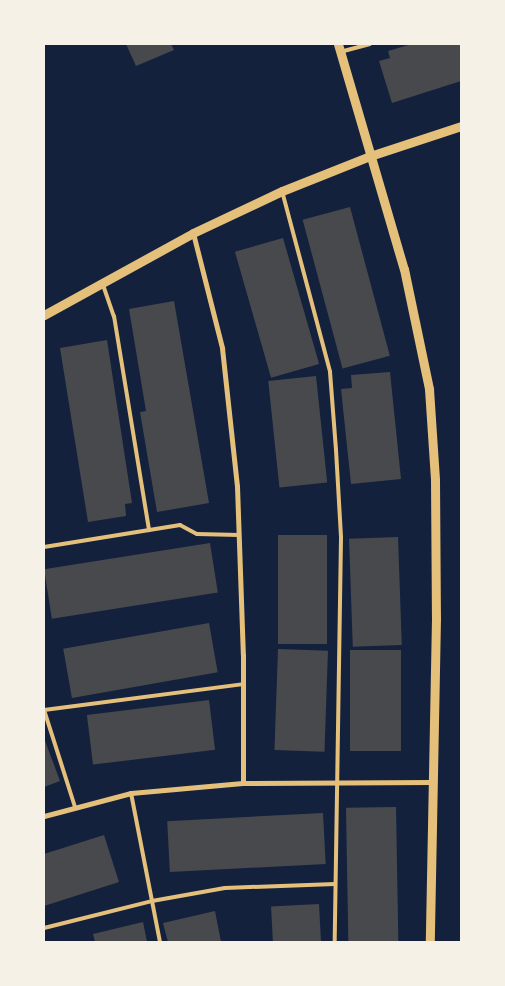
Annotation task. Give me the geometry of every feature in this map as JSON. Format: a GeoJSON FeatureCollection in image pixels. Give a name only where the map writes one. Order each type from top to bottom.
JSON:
{"type":"FeatureCollection","features":[{"type":"Feature","properties":{"kind":"street"},"geometry":{"type":"LineString","coordinates":[[339,48],[404,268],[429,389],[435,480],[430,942]]}},
{"type":"Feature","properties":{"kind":"street"},"geometry":{"type":"LineString","coordinates":[[44,314],[193,233],[282,191],[370,156],[461,126]]}},
{"type":"Feature","properties":{"kind":"street"},"geometry":{"type":"LineString","coordinates":[[193,233],[222,348],[239,535],[243,684],[243,783]]}},
{"type":"Feature","properties":{"kind":"street"},"geometry":{"type":"LineString","coordinates":[[44,816],[131,793],[243,783],[336,781],[432,782]]}},
{"type":"Feature","properties":{"kind":"lane"},"geometry":{"type":"LineString","coordinates":[[339,48],[370,44]]}},
{"type":"Feature","properties":{"kind":"lane"},"geometry":{"type":"LineString","coordinates":[[282,191],[330,372],[341,538],[334,884],[335,942]]}},
{"type":"Feature","properties":{"kind":"lane"},"geometry":{"type":"LineString","coordinates":[[102,282],[114,316],[149,530]]}},
{"type":"Feature","properties":{"kind":"lane"},"geometry":{"type":"LineString","coordinates":[[44,547],[180,525],[197,534],[239,535]]}},
{"type":"Feature","properties":{"kind":"lane"},"geometry":{"type":"LineString","coordinates":[[75,807],[44,710],[243,684]]}},
{"type":"Feature","properties":{"kind":"lane"},"geometry":{"type":"LineString","coordinates":[[131,793],[160,942]]}},
{"type":"Feature","properties":{"kind":"lane"},"geometry":{"type":"LineString","coordinates":[[44,928],[152,901],[224,888],[334,884]]}},
{"type":"Feature","properties":{"kind":"building"},"geometry":{"type":"Polygon","coordinates":[[[126,44],[171,44],[174,50],[136,66],[126,44]]]}},
{"type":"Feature","properties":{"kind":"building"},"geometry":{"type":"Polygon","coordinates":[[[412,44],[461,44],[461,81],[392,103],[379,61],[390,58],[388,51],[412,44]]]}},
{"type":"Feature","properties":{"kind":"building"},"geometry":{"type":"Polygon","coordinates":[[[350,207],[390,356],[343,368],[303,220],[350,207]]]}},
{"type":"Feature","properties":{"kind":"building"},"geometry":{"type":"Polygon","coordinates":[[[283,238],[319,364],[271,378],[235,252],[283,238]]]}},
{"type":"Feature","properties":{"kind":"building"},"geometry":{"type":"Polygon","coordinates":[[[174,301],[209,503],[157,512],[140,412],[146,411],[129,309],[174,301]]]}},
{"type":"Feature","properties":{"kind":"building"},"geometry":{"type":"Polygon","coordinates":[[[107,340],[132,503],[125,504],[126,516],[88,522],[60,348],[107,340]]]}},
{"type":"Feature","properties":{"kind":"building"},"geometry":{"type":"Polygon","coordinates":[[[390,372],[401,479],[351,484],[341,389],[352,388],[351,375],[390,372]]]}},
{"type":"Feature","properties":{"kind":"building"},"geometry":{"type":"Polygon","coordinates":[[[316,376],[327,482],[279,487],[268,381],[316,376]]]}},
{"type":"Feature","properties":{"kind":"building"},"geometry":{"type":"Polygon","coordinates":[[[278,535],[327,535],[327,644],[278,644],[278,535]]]}},
{"type":"Feature","properties":{"kind":"building"},"geometry":{"type":"Polygon","coordinates":[[[398,537],[402,645],[353,647],[349,539],[398,537]]]}},
{"type":"Feature","properties":{"kind":"building"},"geometry":{"type":"Polygon","coordinates":[[[210,543],[218,592],[52,619],[44,569],[210,543]]]}},
{"type":"Feature","properties":{"kind":"building"},"geometry":{"type":"Polygon","coordinates":[[[209,623],[218,672],[72,698],[63,649],[209,623]]]}},
{"type":"Feature","properties":{"kind":"building"},"geometry":{"type":"Polygon","coordinates":[[[278,649],[328,651],[324,752],[274,750],[278,649]]]}},
{"type":"Feature","properties":{"kind":"building"},"geometry":{"type":"Polygon","coordinates":[[[350,650],[401,650],[401,751],[350,751],[350,650]]]}},
{"type":"Feature","properties":{"kind":"building"},"geometry":{"type":"Polygon","coordinates":[[[209,700],[215,750],[93,765],[87,715],[209,700]]]}},
{"type":"Feature","properties":{"kind":"building"},"geometry":{"type":"Polygon","coordinates":[[[44,738],[60,781],[44,787],[44,738]]]}},
{"type":"Feature","properties":{"kind":"building"},"geometry":{"type":"Polygon","coordinates":[[[396,807],[398,942],[348,942],[346,808],[396,807]]]}},
{"type":"Feature","properties":{"kind":"building"},"geometry":{"type":"Polygon","coordinates":[[[323,813],[326,864],[170,872],[167,821],[323,813]]]}},
{"type":"Feature","properties":{"kind":"building"},"geometry":{"type":"Polygon","coordinates":[[[104,835],[119,882],[44,906],[44,854],[104,835]]]}},
{"type":"Feature","properties":{"kind":"building"},"geometry":{"type":"Polygon","coordinates":[[[319,904],[321,942],[273,942],[271,907],[319,904]]]}},
{"type":"Feature","properties":{"kind":"building"},"geometry":{"type":"Polygon","coordinates":[[[215,911],[221,942],[168,942],[163,923],[215,911]]]}},
{"type":"Feature","properties":{"kind":"building"},"geometry":{"type":"Polygon","coordinates":[[[143,922],[147,942],[95,942],[93,934],[143,922]]]}}]}
